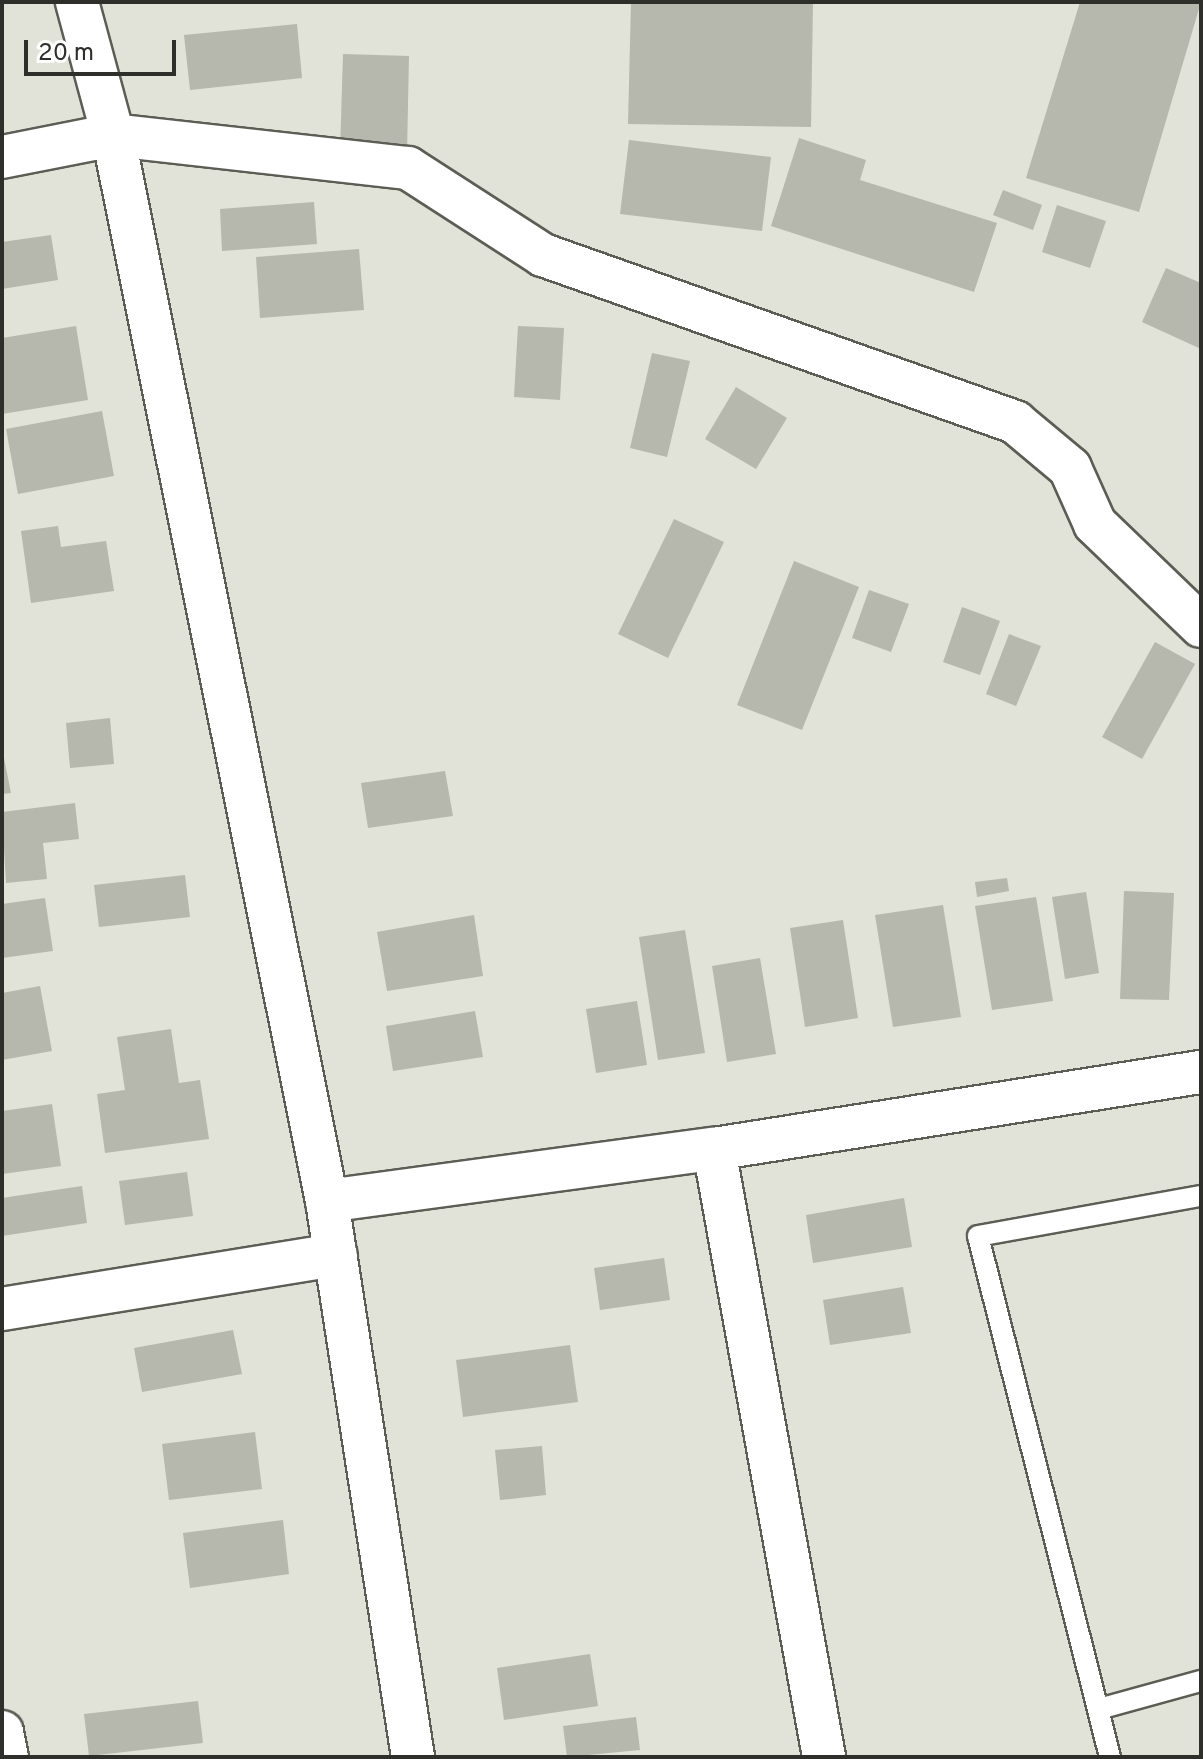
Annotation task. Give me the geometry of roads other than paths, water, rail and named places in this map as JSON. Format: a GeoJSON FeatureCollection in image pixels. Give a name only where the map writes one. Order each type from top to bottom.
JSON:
{"type":"FeatureCollection","features":[{"type":"Feature","properties":{"kind":"street"},"geometry":{"type":"LineString","coordinates":[[77,2],[113,135],[327,1201],[413,1757]]}},
{"type":"Feature","properties":{"kind":"street"},"geometry":{"type":"LineString","coordinates":[[2,157],[113,135],[408,168],[543,255],[1015,422],[1070,468],[1095,524],[1201,626]]}},
{"type":"Feature","properties":{"kind":"street"},"geometry":{"type":"LineString","coordinates":[[327,1201],[714,1149],[1201,1072]]}},
{"type":"Feature","properties":{"kind":"street"},"geometry":{"type":"LineString","coordinates":[[714,1149],[824,1757]]}},
{"type":"Feature","properties":{"kind":"street"},"geometry":{"type":"LineString","coordinates":[[2,1309],[336,1255]]}},
{"type":"Feature","properties":{"kind":"street"},"geometry":{"type":"LineString","coordinates":[[2,1732],[7,1757]]}},
{"type":"Feature","properties":{"kind":"lane"},"geometry":{"type":"LineString","coordinates":[[1110,1757],[978,1236],[1201,1196]]}},
{"type":"Feature","properties":{"kind":"lane"},"geometry":{"type":"LineString","coordinates":[[1099,1709],[1201,1681]]}}]}
